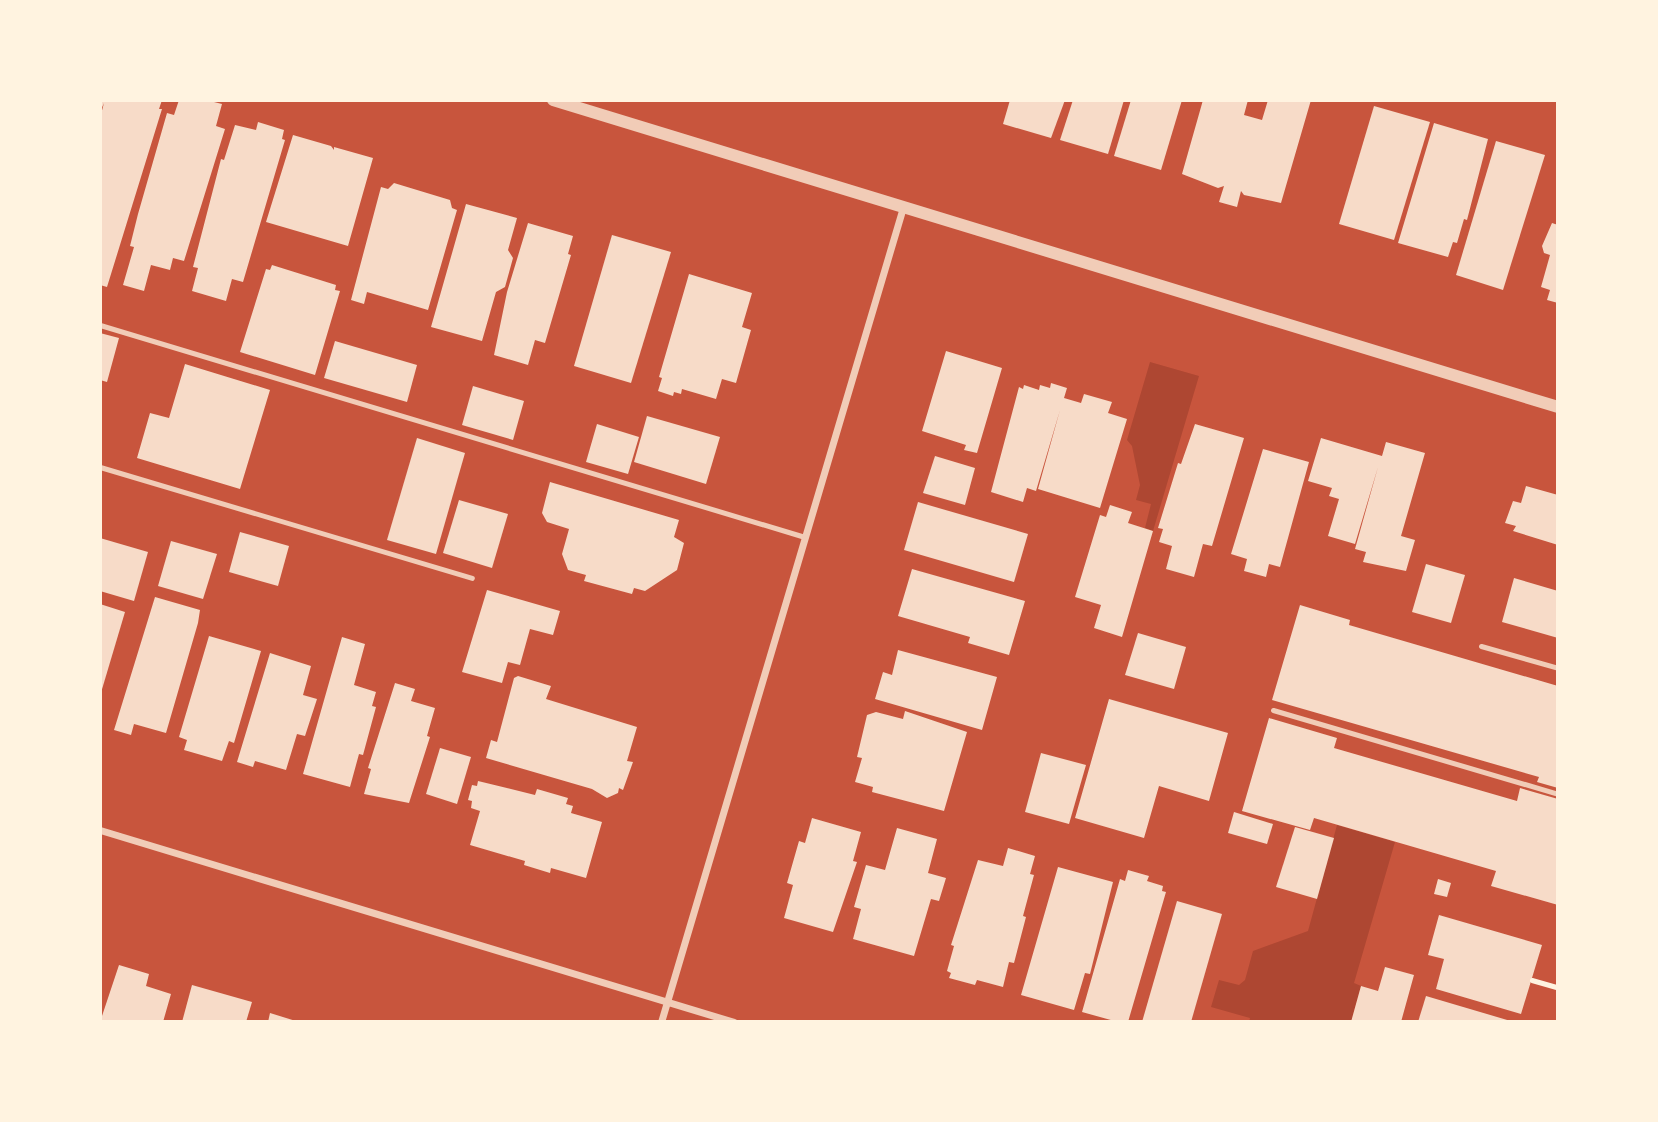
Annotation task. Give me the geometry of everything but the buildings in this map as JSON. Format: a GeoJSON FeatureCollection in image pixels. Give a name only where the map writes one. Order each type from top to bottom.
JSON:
{"type":"FeatureCollection","features":[{"type":"Feature","properties":{"kind":"street"},"geometry":{"type":"LineString","coordinates":[[553,100],[1558,407]]}},
{"type":"Feature","properties":{"kind":"street"},"geometry":{"type":"LineString","coordinates":[[661,1022],[903,207]]}},
{"type":"Feature","properties":{"kind":"street"},"geometry":{"type":"LineString","coordinates":[[100,830],[734,1022]]}},
{"type":"Feature","properties":{"kind":"lane"},"geometry":{"type":"LineString","coordinates":[[100,325],[805,537]]}},
{"type":"Feature","properties":{"kind":"lane"},"geometry":{"type":"LineString","coordinates":[[100,467],[472,578]]}},
{"type":"Feature","properties":{"kind":"lane"},"geometry":{"type":"LineString","coordinates":[[1481,646],[1558,668]]}},
{"type":"Feature","properties":{"kind":"lane"},"geometry":{"type":"LineString","coordinates":[[1273,710],[1558,794]]}},
{"type":"Feature","properties":{"kind":"path"},"geometry":{"type":"LineString","coordinates":[[1532,980],[1556,987]]}},
{"type":"Feature","properties":{"kind":"shaded area"},"geometry":{"type":"Polygon","coordinates":[[[1150,362],[1199,376],[1153,531],[1145,528],[1151,504],[1136,500],[1140,485],[1132,446],[1127,440],[1150,362]]]}},
{"type":"Feature","properties":{"kind":"shaded area"},"geometry":{"type":"Polygon","coordinates":[[[1337,825],[1395,842],[1354,983],[1361,986],[1351,1022],[1249,1022],[1250,1018],[1211,1007],[1219,980],[1239,985],[1245,980],[1253,951],[1308,931],[1337,825]]]}}]}
